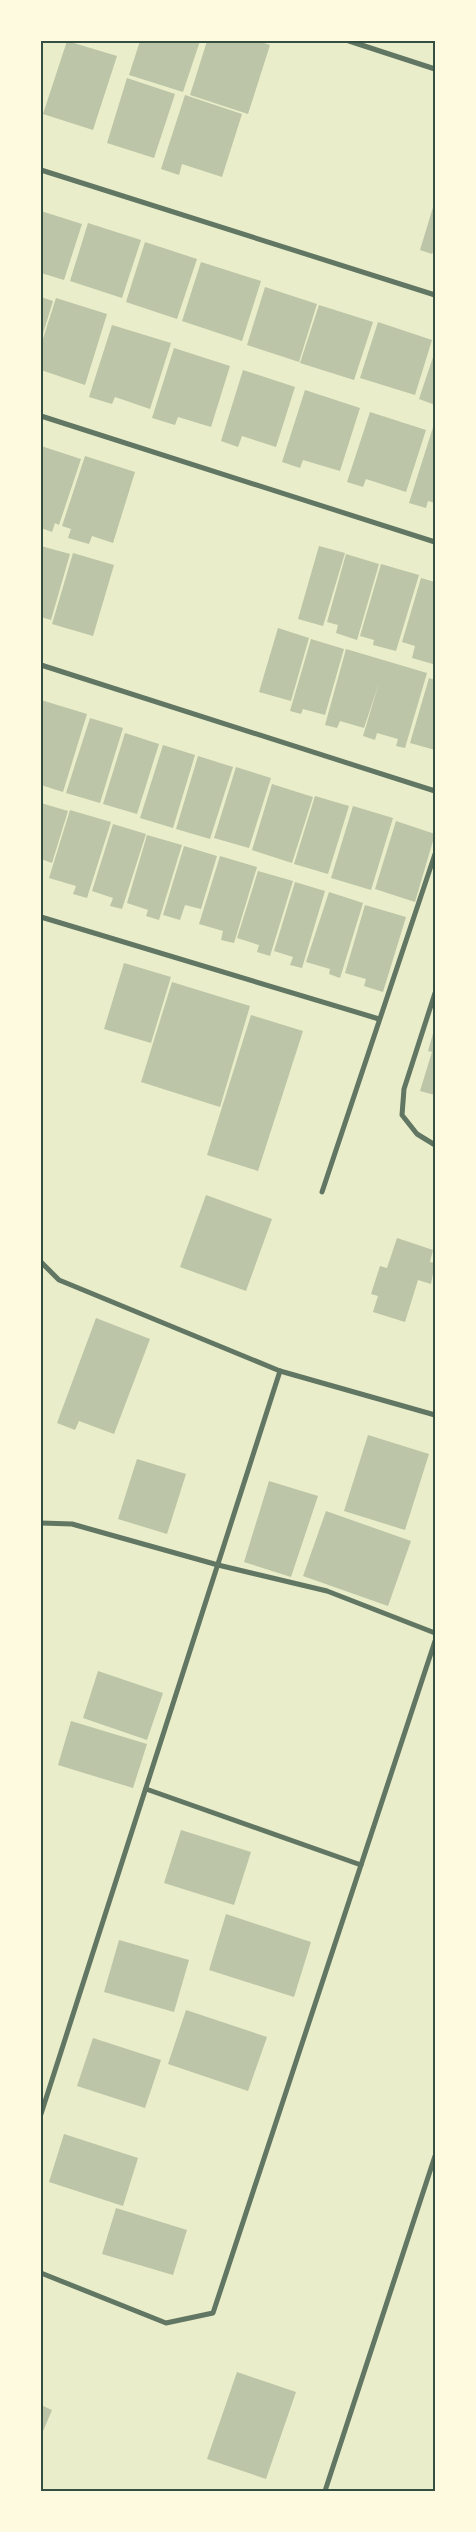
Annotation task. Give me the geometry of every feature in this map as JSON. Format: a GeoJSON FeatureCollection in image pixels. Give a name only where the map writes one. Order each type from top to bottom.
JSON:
{"type":"FeatureCollection","features":[{"type":"Feature","properties":{"kind":"street"},"geometry":{"type":"LineString","coordinates":[[348,41],[435,68]]}},
{"type":"Feature","properties":{"kind":"street"},"geometry":{"type":"LineString","coordinates":[[41,170],[435,295]]}},
{"type":"Feature","properties":{"kind":"street"},"geometry":{"type":"LineString","coordinates":[[41,416],[435,542]]}},
{"type":"Feature","properties":{"kind":"street"},"geometry":{"type":"LineString","coordinates":[[41,665],[435,791]]}},
{"type":"Feature","properties":{"kind":"street"},"geometry":{"type":"LineString","coordinates":[[322,1192],[435,854]]}},
{"type":"Feature","properties":{"kind":"street"},"geometry":{"type":"LineString","coordinates":[[41,917],[380,1019]]}},
{"type":"Feature","properties":{"kind":"street"},"geometry":{"type":"LineString","coordinates":[[435,993],[404,1089],[402,1115],[417,1134],[435,1145]]}},
{"type":"Feature","properties":{"kind":"street"},"geometry":{"type":"LineString","coordinates":[[41,1262],[59,1280],[280,1371],[435,1416]]}},
{"type":"Feature","properties":{"kind":"street"},"geometry":{"type":"LineString","coordinates":[[41,2114],[280,1371]]}},
{"type":"Feature","properties":{"kind":"street"},"geometry":{"type":"LineString","coordinates":[[41,1523],[72,1524],[218,1565],[327,1591],[435,1632]]}},
{"type":"Feature","properties":{"kind":"street"},"geometry":{"type":"LineString","coordinates":[[41,2273],[166,2323],[213,2313],[435,1641]]}},
{"type":"Feature","properties":{"kind":"street"},"geometry":{"type":"LineString","coordinates":[[146,1789],[361,1865]]}},
{"type":"Feature","properties":{"kind":"street"},"geometry":{"type":"LineString","coordinates":[[325,2491],[435,2156]]}},
{"type":"Feature","properties":{"kind":"building"},"geometry":{"type":"Polygon","coordinates":[[[67,41],[117,56],[93,130],[43,114],[67,41]]]}},
{"type":"Feature","properties":{"kind":"building"},"geometry":{"type":"Polygon","coordinates":[[[140,41],[200,41],[183,92],[129,75],[140,41]]]}},
{"type":"Feature","properties":{"kind":"building"},"geometry":{"type":"Polygon","coordinates":[[[207,41],[258,41],[270,45],[248,114],[190,95],[207,41]]]}},
{"type":"Feature","properties":{"kind":"building"},"geometry":{"type":"Polygon","coordinates":[[[127,78],[175,94],[154,158],[107,143],[127,78]]]}},
{"type":"Feature","properties":{"kind":"building"},"geometry":{"type":"Polygon","coordinates":[[[185,95],[242,114],[222,177],[182,164],[179,175],[161,169],[185,95]]]}},
{"type":"Feature","properties":{"kind":"building"},"geometry":{"type":"Polygon","coordinates":[[[434,204],[435,248],[432,254],[420,250],[434,204]]]}},
{"type":"Feature","properties":{"kind":"building"},"geometry":{"type":"Polygon","coordinates":[[[41,211],[82,224],[64,280],[41,273],[41,211]]]}},
{"type":"Feature","properties":{"kind":"building"},"geometry":{"type":"Polygon","coordinates":[[[88,223],[141,240],[122,298],[70,281],[88,223]]]}},
{"type":"Feature","properties":{"kind":"building"},"geometry":{"type":"Polygon","coordinates":[[[145,242],[197,259],[177,319],[126,302],[145,242]]]}},
{"type":"Feature","properties":{"kind":"building"},"geometry":{"type":"Polygon","coordinates":[[[201,262],[261,281],[242,341],[182,321],[201,262]]]}},
{"type":"Feature","properties":{"kind":"building"},"geometry":{"type":"Polygon","coordinates":[[[265,287],[317,304],[299,362],[247,345],[265,287]]]}},
{"type":"Feature","properties":{"kind":"building"},"geometry":{"type":"Polygon","coordinates":[[[41,297],[53,301],[42,337],[41,337],[41,297]]]}},
{"type":"Feature","properties":{"kind":"building"},"geometry":{"type":"Polygon","coordinates":[[[56,298],[107,314],[85,385],[41,370],[41,345],[56,298]]]}},
{"type":"Feature","properties":{"kind":"building"},"geometry":{"type":"Polygon","coordinates":[[[319,305],[373,322],[354,380],[300,363],[319,305]]]}},
{"type":"Feature","properties":{"kind":"building"},"geometry":{"type":"Polygon","coordinates":[[[378,322],[432,340],[415,395],[360,378],[378,322]]]}},
{"type":"Feature","properties":{"kind":"building"},"geometry":{"type":"Polygon","coordinates":[[[112,325],[171,343],[150,409],[115,397],[112,404],[89,397],[112,325]]]}},
{"type":"Feature","properties":{"kind":"building"},"geometry":{"type":"Polygon","coordinates":[[[174,348],[230,366],[211,427],[178,417],[175,425],[152,418],[174,348]]]}},
{"type":"Feature","properties":{"kind":"building"},"geometry":{"type":"Polygon","coordinates":[[[435,351],[435,405],[419,399],[435,351]]]}},
{"type":"Feature","properties":{"kind":"building"},"geometry":{"type":"Polygon","coordinates":[[[243,370],[295,387],[276,447],[242,436],[238,447],[221,441],[243,370]]]}},
{"type":"Feature","properties":{"kind":"building"},"geometry":{"type":"Polygon","coordinates":[[[305,390],[360,408],[340,471],[303,460],[300,468],[282,462],[305,390]]]}},
{"type":"Feature","properties":{"kind":"building"},"geometry":{"type":"Polygon","coordinates":[[[370,412],[426,430],[406,492],[366,479],[363,487],[347,482],[370,412]]]}},
{"type":"Feature","properties":{"kind":"building"},"geometry":{"type":"Polygon","coordinates":[[[434,424],[435,503],[428,501],[426,508],[409,503],[434,424]]]}},
{"type":"Feature","properties":{"kind":"building"},"geometry":{"type":"Polygon","coordinates":[[[41,446],[81,459],[59,525],[55,523],[52,532],[41,528],[41,446]]]}},
{"type":"Feature","properties":{"kind":"building"},"geometry":{"type":"Polygon","coordinates":[[[85,456],[135,472],[113,543],[92,536],[89,544],[68,538],[71,529],[62,526],[85,456]]]}},
{"type":"Feature","properties":{"kind":"building"},"geometry":{"type":"Polygon","coordinates":[[[41,546],[70,554],[51,620],[41,617],[41,546]]]}},
{"type":"Feature","properties":{"kind":"building"},"geometry":{"type":"Polygon","coordinates":[[[319,546],[345,553],[323,626],[298,619],[319,546]]]}},
{"type":"Feature","properties":{"kind":"building"},"geometry":{"type":"Polygon","coordinates":[[[73,553],[114,565],[93,636],[52,624],[73,553]]]}},
{"type":"Feature","properties":{"kind":"building"},"geometry":{"type":"Polygon","coordinates":[[[346,554],[379,564],[357,640],[336,633],[338,625],[327,622],[346,554]]]}},
{"type":"Feature","properties":{"kind":"building"},"geometry":{"type":"Polygon","coordinates":[[[381,564],[419,575],[396,651],[373,645],[374,640],[360,636],[381,564]]]}},
{"type":"Feature","properties":{"kind":"building"},"geometry":{"type":"Polygon","coordinates":[[[421,578],[435,582],[433,664],[412,658],[415,646],[402,642],[421,578]]]}},
{"type":"Feature","properties":{"kind":"building"},"geometry":{"type":"Polygon","coordinates":[[[278,628],[309,638],[291,701],[259,692],[278,628]]]}},
{"type":"Feature","properties":{"kind":"building"},"geometry":{"type":"Polygon","coordinates":[[[311,639],[344,649],[325,715],[303,709],[301,714],[290,711],[311,639]]]}},
{"type":"Feature","properties":{"kind":"building"},"geometry":{"type":"Polygon","coordinates":[[[346,649],[427,673],[405,748],[396,746],[398,739],[377,733],[375,740],[363,736],[379,683],[364,728],[340,721],[337,728],[325,725],[346,649]]]}},
{"type":"Feature","properties":{"kind":"building"},"geometry":{"type":"Polygon","coordinates":[[[429,678],[435,680],[435,750],[410,743],[429,678]]]}},
{"type":"Feature","properties":{"kind":"building"},"geometry":{"type":"Polygon","coordinates":[[[41,700],[87,714],[63,792],[41,785],[41,700]]]}},
{"type":"Feature","properties":{"kind":"building"},"geometry":{"type":"Polygon","coordinates":[[[90,718],[123,728],[100,803],[66,793],[90,718]]]}},
{"type":"Feature","properties":{"kind":"building"},"geometry":{"type":"Polygon","coordinates":[[[125,733],[159,744],[137,814],[103,804],[125,733]]]}},
{"type":"Feature","properties":{"kind":"building"},"geometry":{"type":"Polygon","coordinates":[[[163,745],[195,755],[173,828],[140,818],[163,745]]]}},
{"type":"Feature","properties":{"kind":"building"},"geometry":{"type":"Polygon","coordinates":[[[198,756],[233,767],[210,839],[176,829],[198,756]]]}},
{"type":"Feature","properties":{"kind":"building"},"geometry":{"type":"Polygon","coordinates":[[[236,767],[271,778],[249,848],[214,838],[236,767]]]}},
{"type":"Feature","properties":{"kind":"building"},"geometry":{"type":"Polygon","coordinates":[[[272,784],[313,797],[292,863],[252,850],[272,784]]]}},
{"type":"Feature","properties":{"kind":"building"},"geometry":{"type":"Polygon","coordinates":[[[315,796],[349,806],[328,874],[294,864],[315,796]]]}},
{"type":"Feature","properties":{"kind":"building"},"geometry":{"type":"Polygon","coordinates":[[[41,803],[68,811],[52,863],[41,859],[41,803]]]}},
{"type":"Feature","properties":{"kind":"building"},"geometry":{"type":"Polygon","coordinates":[[[353,806],[393,818],[371,890],[331,878],[353,806]]]}},
{"type":"Feature","properties":{"kind":"building"},"geometry":{"type":"Polygon","coordinates":[[[70,810],[111,822],[87,898],[73,894],[76,886],[49,878],[70,810]]]}},
{"type":"Feature","properties":{"kind":"building"},"geometry":{"type":"Polygon","coordinates":[[[396,821],[435,834],[415,902],[375,889],[396,821]]]}},
{"type":"Feature","properties":{"kind":"building"},"geometry":{"type":"Polygon","coordinates":[[[113,824],[146,834],[122,909],[110,906],[113,898],[92,891],[113,824]]]}},
{"type":"Feature","properties":{"kind":"building"},"geometry":{"type":"Polygon","coordinates":[[[147,835],[182,845],[159,920],[146,916],[148,910],[127,903],[147,835]]]}},
{"type":"Feature","properties":{"kind":"building"},"geometry":{"type":"Polygon","coordinates":[[[184,846],[217,856],[201,909],[185,905],[180,920],[163,915],[184,846]]]}},
{"type":"Feature","properties":{"kind":"building"},"geometry":{"type":"Polygon","coordinates":[[[220,856],[257,867],[234,943],[221,940],[223,931],[199,924],[220,856]]]}},
{"type":"Feature","properties":{"kind":"building"},"geometry":{"type":"Polygon","coordinates":[[[258,871],[293,881],[270,956],[257,952],[259,945],[237,938],[258,871]]]}},
{"type":"Feature","properties":{"kind":"building"},"geometry":{"type":"Polygon","coordinates":[[[295,882],[325,891],[302,968],[290,965],[293,957],[274,951],[295,882]]]}},
{"type":"Feature","properties":{"kind":"building"},"geometry":{"type":"Polygon","coordinates":[[[329,892],[363,903],[340,978],[329,974],[330,969],[306,962],[329,892]]]}},
{"type":"Feature","properties":{"kind":"building"},"geometry":{"type":"Polygon","coordinates":[[[365,905],[406,917],[383,992],[364,986],[366,979],[345,973],[365,905]]]}},
{"type":"Feature","properties":{"kind":"building"},"geometry":{"type":"Polygon","coordinates":[[[124,963],[171,977],[151,1043],[104,1029],[124,963]]]}},
{"type":"Feature","properties":{"kind":"building"},"geometry":{"type":"Polygon","coordinates":[[[172,982],[250,1006],[220,1107],[141,1082],[172,982]]]}},
{"type":"Feature","properties":{"kind":"building"},"geometry":{"type":"Polygon","coordinates":[[[251,1015],[303,1031],[258,1171],[207,1155],[251,1015]]]}},
{"type":"Feature","properties":{"kind":"building"},"geometry":{"type":"Polygon","coordinates":[[[434,1030],[435,1095],[420,1091],[432,1052],[428,1051],[434,1030]]]}},
{"type":"Feature","properties":{"kind":"building"},"geometry":{"type":"Polygon","coordinates":[[[206,1195],[272,1219],[246,1291],[180,1267],[206,1195]]]}},
{"type":"Feature","properties":{"kind":"building"},"geometry":{"type":"Polygon","coordinates":[[[397,1238],[433,1250],[430,1262],[435,1263],[431,1284],[418,1280],[405,1322],[373,1312],[378,1296],[371,1294],[380,1266],[387,1268],[397,1238]]]}},
{"type":"Feature","properties":{"kind":"building"},"geometry":{"type":"Polygon","coordinates":[[[96,1318],[150,1339],[114,1434],[79,1421],[75,1430],[57,1423],[96,1318]]]}},
{"type":"Feature","properties":{"kind":"building"},"geometry":{"type":"Polygon","coordinates":[[[368,1435],[429,1454],[405,1530],[344,1511],[368,1435]]]}},
{"type":"Feature","properties":{"kind":"building"},"geometry":{"type":"Polygon","coordinates":[[[137,1459],[186,1474],[167,1534],[118,1519],[137,1459]]]}},
{"type":"Feature","properties":{"kind":"building"},"geometry":{"type":"Polygon","coordinates":[[[269,1481],[318,1496],[291,1577],[244,1562],[269,1481]]]}},
{"type":"Feature","properties":{"kind":"building"},"geometry":{"type":"Polygon","coordinates":[[[326,1511],[411,1541],[388,1606],[303,1576],[326,1511]]]}},
{"type":"Feature","properties":{"kind":"building"},"geometry":{"type":"Polygon","coordinates":[[[98,1671],[163,1693],[147,1740],[83,1718],[98,1671]]]}},
{"type":"Feature","properties":{"kind":"building"},"geometry":{"type":"Polygon","coordinates":[[[71,1721],[147,1744],[133,1788],[58,1765],[71,1721]]]}},
{"type":"Feature","properties":{"kind":"building"},"geometry":{"type":"Polygon","coordinates":[[[181,1830],[251,1852],[234,1905],[164,1883],[181,1830]]]}},
{"type":"Feature","properties":{"kind":"building"},"geometry":{"type":"Polygon","coordinates":[[[226,1914],[311,1942],[294,1997],[209,1970],[226,1914]]]}},
{"type":"Feature","properties":{"kind":"building"},"geometry":{"type":"Polygon","coordinates":[[[119,1940],[189,1960],[174,2012],[104,1992],[119,1940]]]}},
{"type":"Feature","properties":{"kind":"building"},"geometry":{"type":"Polygon","coordinates":[[[186,2010],[267,2037],[248,2091],[168,2064],[186,2010]]]}},
{"type":"Feature","properties":{"kind":"building"},"geometry":{"type":"Polygon","coordinates":[[[93,2038],[161,2060],[145,2108],[77,2086],[93,2038]]]}},
{"type":"Feature","properties":{"kind":"building"},"geometry":{"type":"Polygon","coordinates":[[[64,2134],[138,2158],[123,2206],[49,2182],[64,2134]]]}},
{"type":"Feature","properties":{"kind":"building"},"geometry":{"type":"Polygon","coordinates":[[[116,2208],[187,2230],[173,2275],[102,2254],[116,2208]]]}},
{"type":"Feature","properties":{"kind":"building"},"geometry":{"type":"Polygon","coordinates":[[[237,2372],[296,2392],[266,2479],[207,2459],[237,2372]]]}},
{"type":"Feature","properties":{"kind":"building"},"geometry":{"type":"Polygon","coordinates":[[[41,2405],[52,2410],[41,2436],[41,2405]]]}}]}
